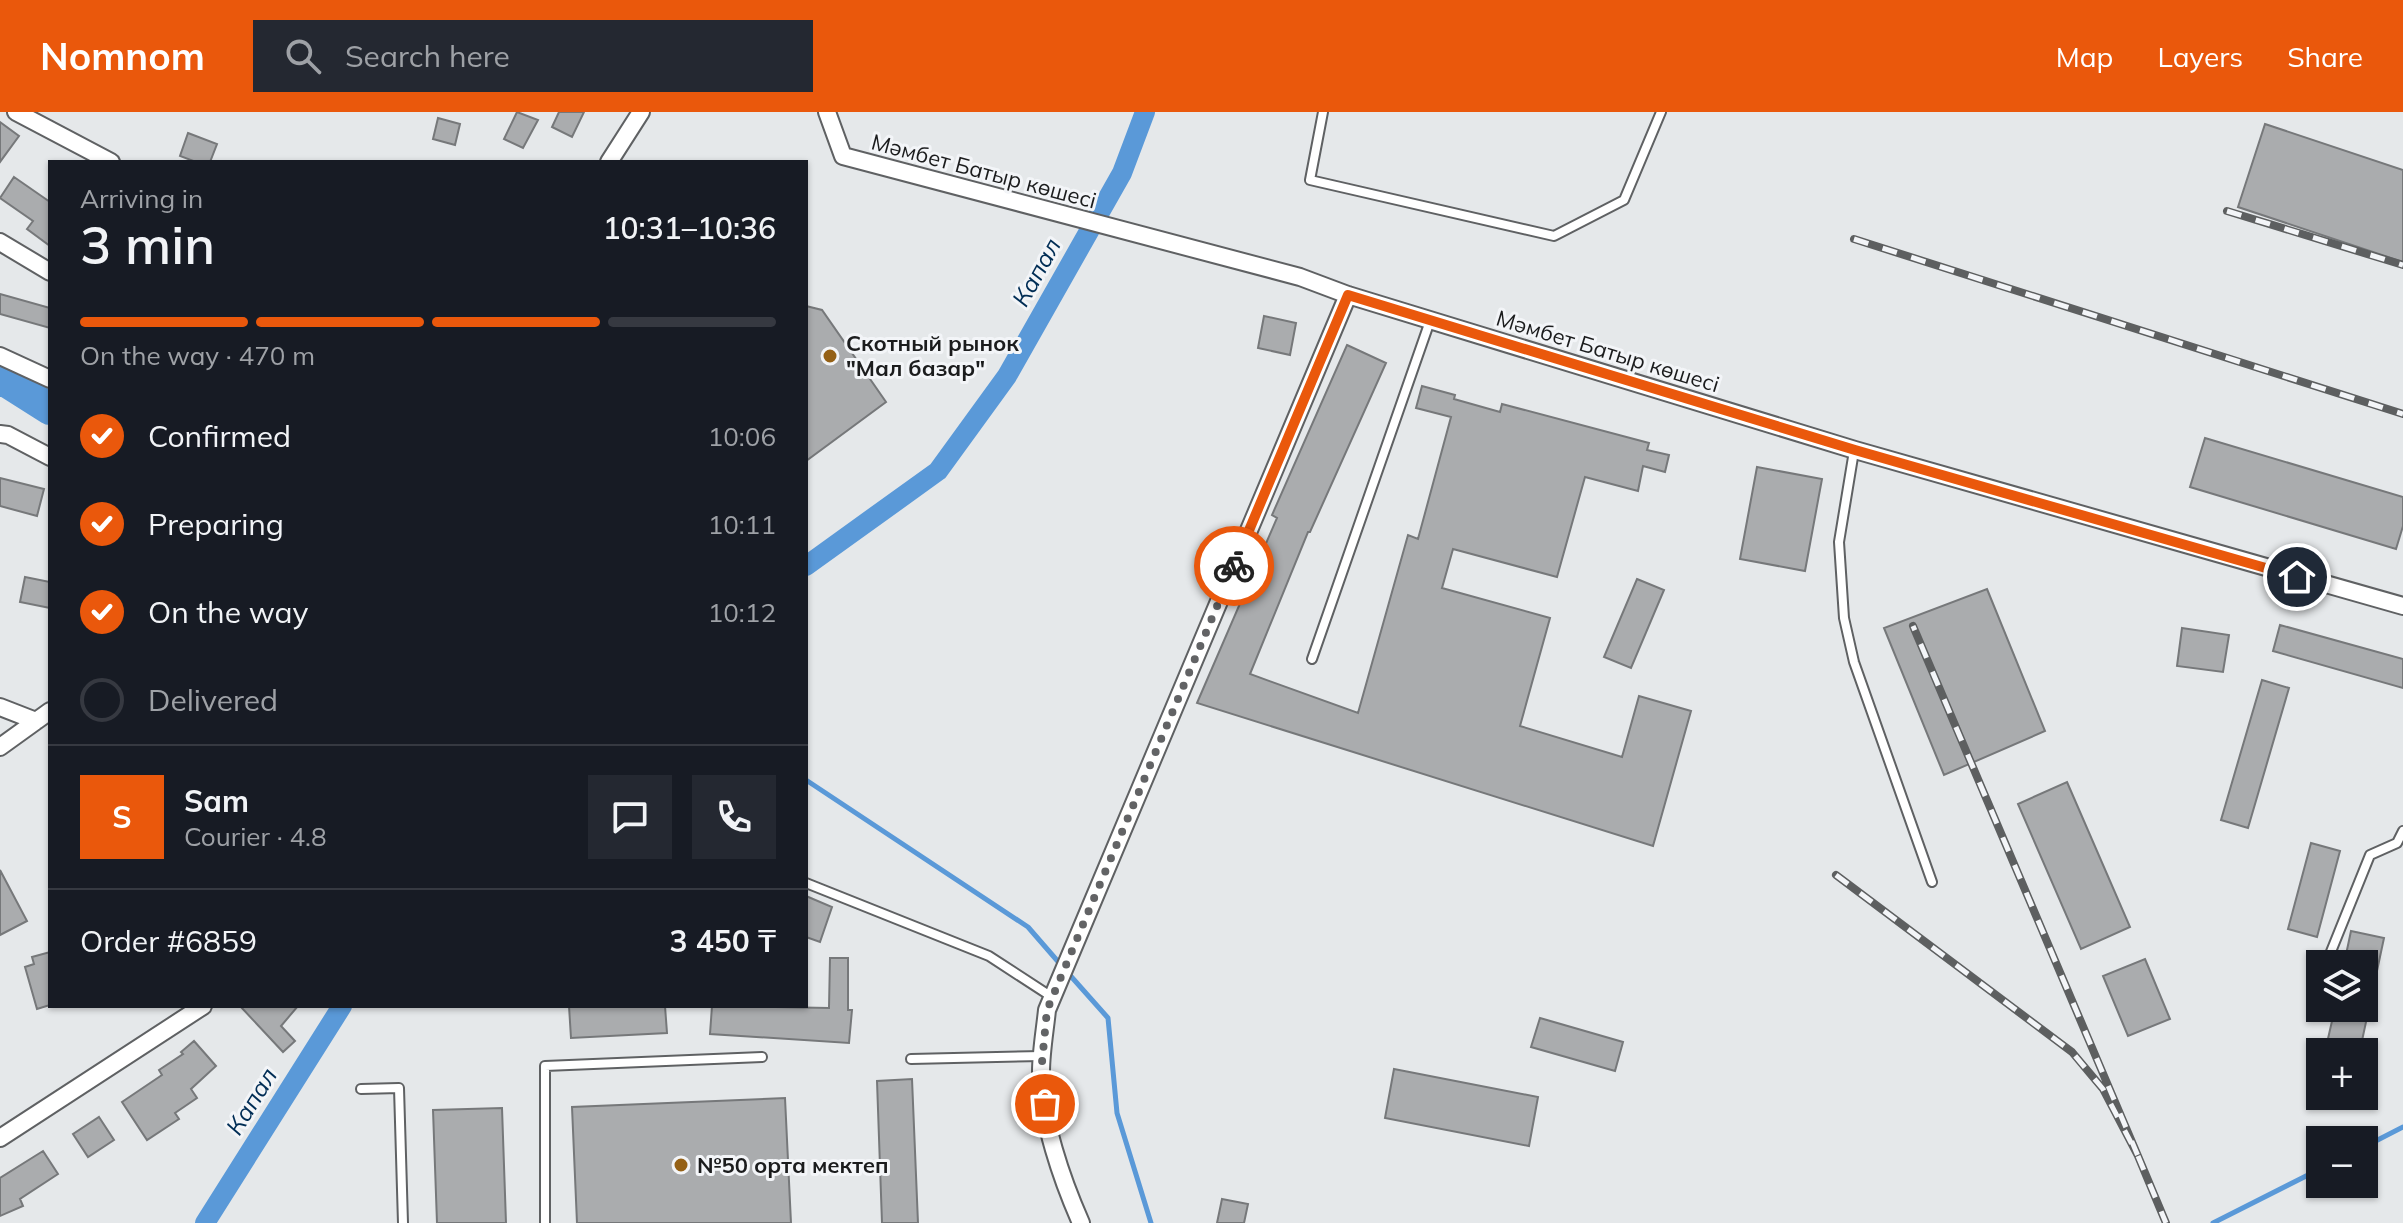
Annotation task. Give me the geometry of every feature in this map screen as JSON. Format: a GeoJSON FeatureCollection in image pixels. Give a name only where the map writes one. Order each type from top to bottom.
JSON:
{"type":"FeatureCollection","features":[{"type":"Feature","properties":{"kind":"street"},"geometry":{"type":"LineString","coordinates":[[16,112],[107,160]]}},
{"type":"Feature","properties":{"kind":"street"},"geometry":{"type":"LineString","coordinates":[[610,160],[641,112]]}},
{"type":"Feature","properties":{"kind":"street","name":"Мәмбет Батыр көшесі"},"geometry":{"type":"LineString","coordinates":[[827,112],[843,156],[1300,277],[1348,295],[1855,450],[2403,606]]}},
{"type":"Feature","properties":{"kind":"street"},"geometry":{"type":"LineString","coordinates":[[0,242],[48,271]]}},
{"type":"Feature","properties":{"kind":"street"},"geometry":{"type":"LineString","coordinates":[[1081,1223],[1068,1194],[1050,1135],[1041,1073],[1047,1010],[1348,295]]}},
{"type":"Feature","properties":{"kind":"street"},"geometry":{"type":"LineString","coordinates":[[0,356],[48,378]]}},
{"type":"Feature","properties":{"kind":"street"},"geometry":{"type":"LineString","coordinates":[[0,434],[8,435],[48,456]]}},
{"type":"Feature","properties":{"kind":"street"},"geometry":{"type":"LineString","coordinates":[[0,707],[43,716]]}},
{"type":"Feature","properties":{"kind":"street"},"geometry":{"type":"LineString","coordinates":[[0,747],[43,716]]}},
{"type":"Feature","properties":{"kind":"street"},"geometry":{"type":"LineString","coordinates":[[0,1138],[200,1008]]}},
{"type":"Feature","properties":{"kind":"lane"},"geometry":{"type":"LineString","coordinates":[[1323,112],[1310,180],[1554,236],[1624,200],[1661,112]]}},
{"type":"Feature","properties":{"kind":"lane"},"geometry":{"type":"LineString","coordinates":[[1312,659],[1431,320]]}},
{"type":"Feature","properties":{"kind":"lane"},"geometry":{"type":"LineString","coordinates":[[1855,450],[1839,542],[1844,618],[1854,662],[1932,882]]}},
{"type":"Feature","properties":{"kind":"lane"},"geometry":{"type":"LineString","coordinates":[[2332,950],[2370,855],[2397,843],[2403,831]]}},
{"type":"Feature","properties":{"kind":"lane"},"geometry":{"type":"LineString","coordinates":[[808,884],[989,956],[1053,997]]}},
{"type":"Feature","properties":{"kind":"lane"},"geometry":{"type":"LineString","coordinates":[[911,1059],[1042,1056]]}},
{"type":"Feature","properties":{"kind":"lane"},"geometry":{"type":"LineString","coordinates":[[545,1223],[545,1066],[762,1057]]}},
{"type":"Feature","properties":{"kind":"lane"},"geometry":{"type":"LineString","coordinates":[[361,1089],[399,1088],[403,1223]]}},
{"type":"Feature","properties":{"kind":"building"},"geometry":{"type":"Polygon","coordinates":[[[517,112],[538,120],[523,148],[504,139],[517,112]]]}},
{"type":"Feature","properties":{"kind":"building"},"geometry":{"type":"Polygon","coordinates":[[[559,112],[584,112],[572,137],[552,127],[559,112]]]}},
{"type":"Feature","properties":{"kind":"building"},"geometry":{"type":"Polygon","coordinates":[[[438,118],[460,124],[455,145],[433,139],[438,118]]]}},
{"type":"Feature","properties":{"kind":"building"},"geometry":{"type":"Polygon","coordinates":[[[0,122],[19,136],[0,162],[0,122]]]}},
{"type":"Feature","properties":{"kind":"building"},"geometry":{"type":"Polygon","coordinates":[[[2265,124],[2403,170],[2403,262],[2238,207],[2265,124]]]}},
{"type":"Feature","properties":{"kind":"building"},"geometry":{"type":"Polygon","coordinates":[[[188,133],[217,144],[211,160],[191,160],[180,156],[188,133]]]}},
{"type":"Feature","properties":{"kind":"building"},"geometry":{"type":"Polygon","coordinates":[[[14,177],[48,201],[48,245],[27,229],[33,221],[0,198],[14,177]]]}},
{"type":"Feature","properties":{"kind":"building"},"geometry":{"type":"Polygon","coordinates":[[[0,294],[48,307],[48,327],[0,314],[0,294]]]}},
{"type":"Feature","properties":{"kind":"building","name":"Скотный рынок \"Мал базар\""},"geometry":{"type":"Polygon","coordinates":[[[808,306],[822,310],[886,402],[808,460],[808,306]]]}},
{"type":"Feature","properties":{"kind":"building"},"geometry":{"type":"Polygon","coordinates":[[[1264,316],[1296,323],[1290,355],[1258,348],[1264,316]]]}},
{"type":"Feature","properties":{"kind":"building"},"geometry":{"type":"Polygon","coordinates":[[[1347,345],[1386,363],[1308,532],[1250,674],[1358,713],[1408,535],[1418,539],[1451,417],[1416,408],[1422,386],[1500,412],[1502,404],[1649,443],[1647,450],[1669,455],[1665,472],[1643,466],[1638,491],[1585,477],[1557,577],[1453,549],[1442,588],[1550,618],[1520,726],[1622,757],[1639,696],[1691,711],[1653,846],[1197,703],[1277,518],[1272,515],[1347,345]]]}},
{"type":"Feature","properties":{"kind":"building"},"geometry":{"type":"Polygon","coordinates":[[[2205,438],[2403,497],[2403,526],[2396,549],[2190,487],[2205,438]]]}},
{"type":"Feature","properties":{"kind":"building"},"geometry":{"type":"Polygon","coordinates":[[[1757,467],[1822,479],[1805,571],[1740,559],[1757,467]]]}},
{"type":"Feature","properties":{"kind":"building"},"geometry":{"type":"Polygon","coordinates":[[[0,478],[44,489],[37,516],[0,506],[0,478]]]}},
{"type":"Feature","properties":{"kind":"building"},"geometry":{"type":"Polygon","coordinates":[[[25,577],[48,582],[48,608],[20,602],[25,577]]]}},
{"type":"Feature","properties":{"kind":"building"},"geometry":{"type":"Polygon","coordinates":[[[1637,579],[1664,590],[1631,668],[1604,657],[1637,579]]]}},
{"type":"Feature","properties":{"kind":"building"},"geometry":{"type":"Polygon","coordinates":[[[1987,589],[2045,731],[1944,775],[1884,628],[1987,589]]]}},
{"type":"Feature","properties":{"kind":"building"},"geometry":{"type":"Polygon","coordinates":[[[2280,625],[2403,659],[2403,688],[2273,651],[2280,625]]]}},
{"type":"Feature","properties":{"kind":"building"},"geometry":{"type":"Polygon","coordinates":[[[2182,628],[2229,635],[2223,672],[2177,666],[2182,628]]]}},
{"type":"Feature","properties":{"kind":"building"},"geometry":{"type":"Polygon","coordinates":[[[2262,680],[2289,688],[2248,828],[2221,820],[2262,680]]]}},
{"type":"Feature","properties":{"kind":"building"},"geometry":{"type":"Polygon","coordinates":[[[2067,782],[2130,927],[2081,949],[2018,804],[2067,782]]]}},
{"type":"Feature","properties":{"kind":"building"},"geometry":{"type":"Polygon","coordinates":[[[2311,843],[2340,851],[2317,937],[2288,929],[2311,843]]]}},
{"type":"Feature","properties":{"kind":"building"},"geometry":{"type":"Polygon","coordinates":[[[0,870],[27,921],[0,935],[0,870]]]}},
{"type":"Feature","properties":{"kind":"building"},"geometry":{"type":"Polygon","coordinates":[[[808,897],[832,907],[820,942],[808,938],[808,897]]]}},
{"type":"Feature","properties":{"kind":"building"},"geometry":{"type":"Polygon","coordinates":[[[2351,931],[2384,938],[2378,966],[2378,950],[2347,950],[2351,931]]]}},
{"type":"Feature","properties":{"kind":"building"},"geometry":{"type":"Polygon","coordinates":[[[48,953],[48,1006],[37,1009],[25,967],[34,964],[32,957],[48,953]]]}},
{"type":"Feature","properties":{"kind":"building"},"geometry":{"type":"Polygon","coordinates":[[[830,958],[848,958],[848,1010],[852,1010],[849,1043],[710,1034],[712,1008],[829,1008],[830,958]]]}},
{"type":"Feature","properties":{"kind":"building"},"geometry":{"type":"Polygon","coordinates":[[[2145,959],[2170,1019],[2128,1036],[2103,976],[2145,959]]]}},
{"type":"Feature","properties":{"kind":"building"},"geometry":{"type":"Polygon","coordinates":[[[242,1008],[296,1008],[281,1026],[295,1041],[283,1052],[242,1008]]]}},
{"type":"Feature","properties":{"kind":"building"},"geometry":{"type":"Polygon","coordinates":[[[569,1008],[665,1008],[667,1033],[571,1038],[569,1008]]]}},
{"type":"Feature","properties":{"kind":"building"},"geometry":{"type":"Polygon","coordinates":[[[1540,1018],[1623,1042],[1615,1071],[1531,1047],[1540,1018]]]}},
{"type":"Feature","properties":{"kind":"building"},"geometry":{"type":"Polygon","coordinates":[[[2332,1022],[2366,1022],[2363,1038],[2328,1038],[2332,1022]]]}},
{"type":"Feature","properties":{"kind":"building"},"geometry":{"type":"Polygon","coordinates":[[[194,1041],[216,1066],[191,1089],[197,1098],[175,1113],[179,1119],[147,1140],[122,1102],[162,1075],[159,1070],[183,1054],[181,1052],[194,1041]]]}},
{"type":"Feature","properties":{"kind":"building"},"geometry":{"type":"Polygon","coordinates":[[[1394,1069],[1538,1097],[1529,1146],[1385,1118],[1394,1069]]]}},
{"type":"Feature","properties":{"kind":"building","name":"№50 орта мектеп"},"geometry":{"type":"Polygon","coordinates":[[[912,1079],[918,1223],[882,1223],[877,1081],[912,1079]]]}},
{"type":"Feature","properties":{"kind":"building","name":"№50 орта мектеп"},"geometry":{"type":"Polygon","coordinates":[[[785,1098],[791,1223],[577,1223],[572,1107],[785,1098]]]}},
{"type":"Feature","properties":{"kind":"building"},"geometry":{"type":"Polygon","coordinates":[[[502,1108],[506,1223],[437,1223],[433,1110],[502,1108]]]}},
{"type":"Feature","properties":{"kind":"building"},"geometry":{"type":"Polygon","coordinates":[[[99,1117],[114,1140],[88,1157],[73,1134],[99,1117]]]}},
{"type":"Feature","properties":{"kind":"building"},"geometry":{"type":"Polygon","coordinates":[[[43,1151],[58,1174],[20,1199],[23,1206],[0,1216],[0,1178],[43,1151]]]}},
{"type":"Feature","properties":{"kind":"building"},"geometry":{"type":"Polygon","coordinates":[[[1222,1199],[1248,1204],[1244,1223],[1217,1223],[1222,1199]]]}},
{"type":"Feature","properties":{"kind":"waterway","name":"Капал"},"geometry":{"type":"LineString","coordinates":[[808,565],[938,471],[1007,376],[1122,173],[1145,112]]}},
{"type":"Feature","properties":{"kind":"waterway"},"geometry":{"type":"LineString","coordinates":[[0,381],[6,381],[48,408]]}},
{"type":"Feature","properties":{"kind":"waterway"},"geometry":{"type":"LineString","coordinates":[[808,781],[1028,927],[1061,965]]}},
{"type":"Feature","properties":{"kind":"waterway"},"geometry":{"type":"LineString","coordinates":[[1068,973],[1108,1018],[1117,1113],[1151,1223]]}},
{"type":"Feature","properties":{"kind":"waterway","name":"Капал"},"geometry":{"type":"LineString","coordinates":[[205,1223],[341,1008]]}},
{"type":"Feature","properties":{"kind":"waterway"},"geometry":{"type":"LineString","coordinates":[[2378,1140],[2403,1127]]}},
{"type":"Feature","properties":{"kind":"waterway"},"geometry":{"type":"LineString","coordinates":[[2213,1223],[2306,1176]]}},
{"type":"Feature","properties":{"kind":"railway"},"geometry":{"type":"LineString","coordinates":[[2227,211],[2403,265]]}},
{"type":"Feature","properties":{"kind":"railway"},"geometry":{"type":"LineString","coordinates":[[1854,239],[2403,414]]}},
{"type":"Feature","properties":{"kind":"railway"},"geometry":{"type":"LineString","coordinates":[[1836,875],[2072,1052],[2103,1089],[2138,1156],[1913,626]]}},
{"type":"Feature","properties":{"kind":"railway"},"geometry":{"type":"LineString","coordinates":[[2138,1156],[2166,1223]]}},
{"type":"Feature","properties":{"kind":"way so far"},"geometry":{"type":"LineString","coordinates":[[1045,1104],[1041,1073],[1047,1010],[1234,566]]}},
{"type":"Feature","properties":{"kind":"place","name":"Скотный рынок \"Мал базар\""},"geometry":{"type":"Point","coordinates":[830,356]}},
{"type":"Feature","properties":{"kind":"place","name":"№50 орта мектеп"},"geometry":{"type":"Point","coordinates":[681,1165]}},
{"type":"Feature","properties":{"kind":"route"},"geometry":{"type":"LineString","coordinates":[[1234,566],[1348,295],[1855,450],[2297,577]]}}]}
